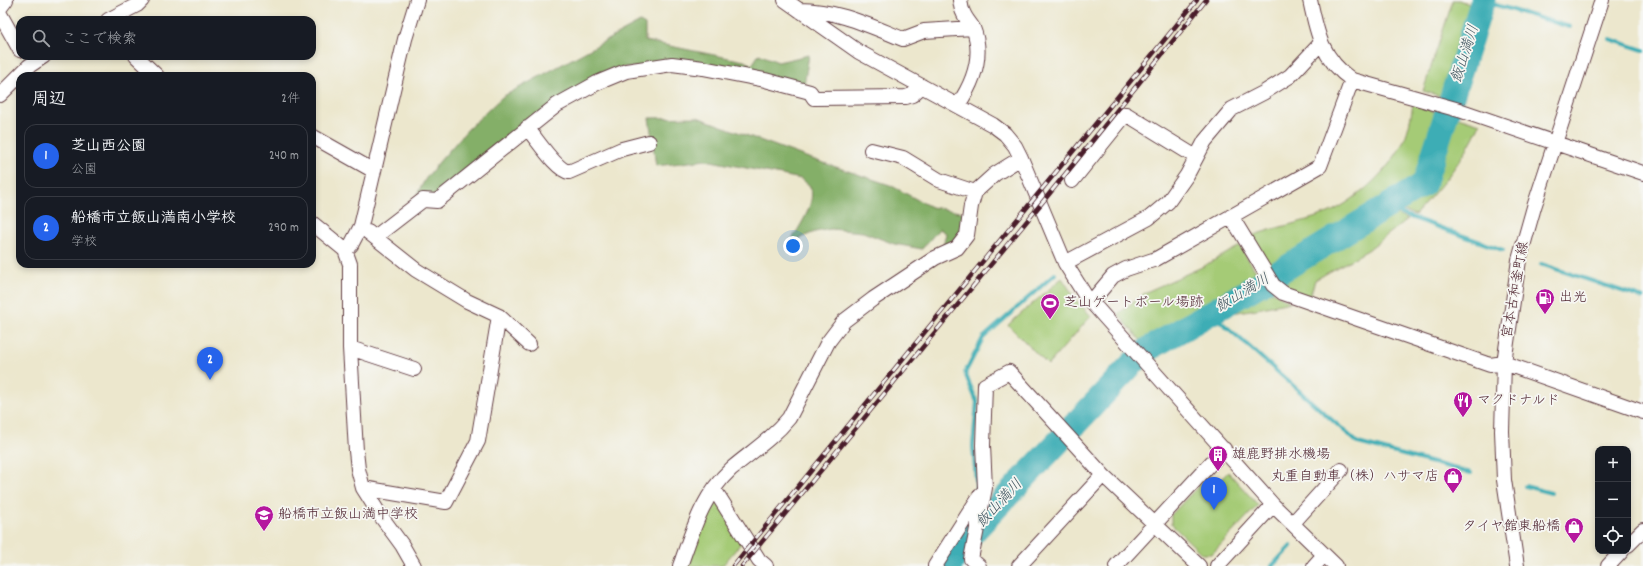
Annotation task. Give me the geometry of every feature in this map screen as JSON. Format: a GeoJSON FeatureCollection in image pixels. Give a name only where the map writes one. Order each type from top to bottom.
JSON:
{"type":"FeatureCollection","features":[{"type":"Feature","properties":{"kind":"street"},"geometry":{"type":"LineString","coordinates":[[0,8],[6,0]]}},
{"type":"Feature","properties":{"kind":"street"},"geometry":{"type":"LineString","coordinates":[[116,16],[137,5],[142,0]]}},
{"type":"Feature","properties":{"kind":"street"},"geometry":{"type":"LineString","coordinates":[[345,250],[351,245],[361,226],[405,39],[417,0]]}},
{"type":"Feature","properties":{"kind":"street"},"geometry":{"type":"LineString","coordinates":[[785,0],[859,52],[958,105],[1005,134],[1015,146],[1021,158],[1065,263],[1091,302],[1273,505],[1336,566]]}},
{"type":"Feature","properties":{"kind":"street"},"geometry":{"type":"LineString","coordinates":[[958,105],[968,91],[973,79],[978,47],[973,28],[963,12],[960,0]]}},
{"type":"Feature","properties":{"kind":"street"},"geometry":{"type":"LineString","coordinates":[[1310,0],[1316,29],[1321,43],[1338,70],[1352,80],[1441,104],[1643,173]]}},
{"type":"Feature","properties":{"kind":"street","name":"宮本古和釜町線"},"geometry":{"type":"LineString","coordinates":[[1517,566],[1504,480],[1502,431],[1504,363],[1519,260],[1554,143],[1602,0]]}},
{"type":"Feature","properties":{"kind":"street"},"geometry":{"type":"LineString","coordinates":[[799,10],[815,10],[834,13],[903,39],[924,31],[973,28]]}},
{"type":"Feature","properties":{"kind":"street"},"geometry":{"type":"LineString","coordinates":[[0,14],[16,43]]}},
{"type":"Feature","properties":{"kind":"street"},"geometry":{"type":"LineString","coordinates":[[1065,263],[1149,218],[1168,202],[1186,175],[1205,141],[1232,109],[1263,93],[1290,76],[1321,43]]}},
{"type":"Feature","properties":{"kind":"street"},"geometry":{"type":"LineString","coordinates":[[140,60],[153,72]]}},
{"type":"Feature","properties":{"kind":"street"},"geometry":{"type":"LineString","coordinates":[[18,72],[26,61]]}},
{"type":"Feature","properties":{"kind":"street"},"geometry":{"type":"LineString","coordinates":[[375,237],[423,200],[437,201],[557,105],[597,83],[626,71],[672,64],[703,68],[764,80],[810,92],[814,98],[860,99],[906,97],[912,95],[922,86]]}},
{"type":"Feature","properties":{"kind":"street"},"geometry":{"type":"LineString","coordinates":[[0,95],[16,74]]}},
{"type":"Feature","properties":{"kind":"street"},"geometry":{"type":"LineString","coordinates":[[1091,302],[1113,276],[1126,269],[1156,259],[1320,166],[1352,80]]}},
{"type":"Feature","properties":{"kind":"street"},"geometry":{"type":"LineString","coordinates":[[1072,181],[1126,114],[1196,157]]}},
{"type":"Feature","properties":{"kind":"street"},"geometry":{"type":"LineString","coordinates":[[527,128],[558,166],[564,171],[570,172],[622,149],[648,142]]}},
{"type":"Feature","properties":{"kind":"street"},"geometry":{"type":"LineString","coordinates":[[316,138],[374,171]]}},
{"type":"Feature","properties":{"kind":"street"},"geometry":{"type":"LineString","coordinates":[[871,150],[903,158],[939,180],[975,192]]}},
{"type":"Feature","properties":{"kind":"street"},"geometry":{"type":"LineString","coordinates":[[680,566],[700,509],[714,489],[731,470],[780,430],[789,418],[828,342],[844,321],[873,299],[935,258],[958,248],[963,243],[967,235],[971,206],[975,192],[995,174],[1021,158]]}},
{"type":"Feature","properties":{"kind":"street"},"geometry":{"type":"LineString","coordinates":[[1231,216],[1272,285],[1283,293],[1490,365],[1504,363],[1643,412]]}},
{"type":"Feature","properties":{"kind":"street"},"geometry":{"type":"LineString","coordinates":[[316,226],[345,250],[350,264],[350,348],[356,452],[358,469],[363,488],[380,516],[402,545],[414,566]]}},
{"type":"Feature","properties":{"kind":"street"},"geometry":{"type":"LineString","coordinates":[[361,226],[416,270],[467,301],[499,316],[529,344]]}},
{"type":"Feature","properties":{"kind":"street"},"geometry":{"type":"LineString","coordinates":[[363,488],[446,502],[478,440],[499,316]]}},
{"type":"Feature","properties":{"kind":"street"},"geometry":{"type":"LineString","coordinates":[[350,348],[414,369]]}},
{"type":"Feature","properties":{"kind":"street"},"geometry":{"type":"LineString","coordinates":[[979,566],[971,558],[985,488],[983,445],[985,385],[1009,372],[1059,427],[1074,441],[1103,475],[1199,566]]}},
{"type":"Feature","properties":{"kind":"street"},"geometry":{"type":"LineString","coordinates":[[1116,566],[1224,449]]}},
{"type":"Feature","properties":{"kind":"street"},"geometry":{"type":"LineString","coordinates":[[1293,524],[1341,470]]}},
{"type":"Feature","properties":{"kind":"street"},"geometry":{"type":"LineString","coordinates":[[1019,566],[1103,475]]}},
{"type":"Feature","properties":{"kind":"street"},"geometry":{"type":"LineString","coordinates":[[935,566],[985,488]]}},
{"type":"Feature","properties":{"kind":"street"},"geometry":{"type":"LineString","coordinates":[[714,489],[760,564]]}},
{"type":"Feature","properties":{"kind":"street"},"geometry":{"type":"LineString","coordinates":[[1217,566],[1273,505]]}},
{"type":"Feature","properties":{"kind":"street"},"geometry":{"type":"LineString","coordinates":[[1631,542],[1643,530]]}},
{"type":"Feature","properties":{"kind":"street"},"geometry":{"type":"LineString","coordinates":[[1314,566],[1324,554]]}},
{"type":"Feature","properties":{"kind":"street"},"geometry":{"type":"LineString","coordinates":[[1608,566],[1619,554]]}},
{"type":"Feature","properties":{"kind":"green space"},"geometry":{"type":"Polygon","coordinates":[[[1453,0],[1459,0],[1474,6],[1443,97],[1423,91],[1453,0]]]}},
{"type":"Feature","properties":{"kind":"green space"},"geometry":{"type":"Polygon","coordinates":[[[640,22],[645,25],[645,41],[744,61],[752,65],[759,54],[778,62],[809,55],[804,86],[765,76],[624,67],[436,196],[422,199],[417,194],[426,178],[439,162],[468,129],[502,97],[640,22]]]}},
{"type":"Feature","properties":{"kind":"green space"},"geometry":{"type":"Polygon","coordinates":[[[1413,104],[1439,113],[1417,179],[1269,270],[1249,237],[1328,213],[1339,208],[1361,192],[1382,172],[1398,151],[1404,140],[1410,122],[1413,104]]]}},
{"type":"Feature","properties":{"kind":"green space"},"geometry":{"type":"Polygon","coordinates":[[[1455,116],[1480,124],[1467,149],[1443,183],[1415,215],[1398,209],[1429,188],[1455,116]]]}},
{"type":"Feature","properties":{"kind":"green space"},"geometry":{"type":"Polygon","coordinates":[[[697,117],[803,156],[890,185],[931,207],[966,213],[961,235],[942,252],[946,233],[939,229],[922,249],[894,244],[863,232],[831,229],[815,232],[790,242],[806,214],[811,198],[809,185],[801,179],[706,160],[656,166],[649,118],[697,117]]]}},
{"type":"Feature","properties":{"kind":"green space"},"geometry":{"type":"Polygon","coordinates":[[[1391,213],[1408,219],[1368,250],[1315,280],[1310,297],[1276,283],[1391,213]]]}},
{"type":"Feature","properties":{"kind":"green space"},"geometry":{"type":"Polygon","coordinates":[[[1240,246],[1258,275],[1142,342],[1118,314],[1146,292],[1202,267],[1240,246]]]}},
{"type":"Feature","properties":{"kind":"green space","name":"芝山ゲートボール場跡"},"geometry":{"type":"Polygon","coordinates":[[[1062,278],[1077,301],[1091,316],[1048,365],[1008,325],[1062,278]]]}},
{"type":"Feature","properties":{"kind":"green space"},"geometry":{"type":"Polygon","coordinates":[[[1268,289],[1290,302],[1225,314],[1268,289]]]}},
{"type":"Feature","properties":{"kind":"green space"},"geometry":{"type":"Polygon","coordinates":[[[1228,472],[1258,505],[1212,554],[1202,554],[1171,524],[1171,515],[1209,475],[1218,482],[1228,472]]]}},
{"type":"Feature","properties":{"kind":"green space"},"geometry":{"type":"Polygon","coordinates":[[[717,500],[742,542],[722,566],[685,566],[709,501],[717,500]]]}},
{"type":"Feature","properties":{"kind":"waterway"},"geometry":{"type":"LineString","coordinates":[[1479,0],[1570,27]]}},
{"type":"Feature","properties":{"kind":"waterway","name":"飯山満川"},"geometry":{"type":"LineString","coordinates":[[950,566],[955,554],[973,532],[1133,363],[1150,348],[1245,293],[1424,184],[1483,0]]}},
{"type":"Feature","properties":{"kind":"waterway"},"geometry":{"type":"LineString","coordinates":[[1610,39],[1643,50]]}},
{"type":"Feature","properties":{"kind":"waterway"},"geometry":{"type":"LineString","coordinates":[[1385,208],[1503,250]]}},
{"type":"Feature","properties":{"kind":"waterway"},"geometry":{"type":"LineString","coordinates":[[1541,264],[1643,298]]}},
{"type":"Feature","properties":{"kind":"waterway"},"geometry":{"type":"LineString","coordinates":[[977,492],[973,446],[977,402],[965,373],[983,338],[1055,274]]}},
{"type":"Feature","properties":{"kind":"waterway"},"geometry":{"type":"LineString","coordinates":[[1211,313],[1358,443],[1471,473]]}},
{"type":"Feature","properties":{"kind":"waterway"},"geometry":{"type":"LineString","coordinates":[[1525,486],[1551,493]]}},
{"type":"Feature","properties":{"kind":"waterway"},"geometry":{"type":"LineString","coordinates":[[1272,566],[1291,546]]}},
{"type":"Feature","properties":{"kind":"railway"},"geometry":{"type":"LineString","coordinates":[[733,566],[1197,0]]}},
{"type":"Feature","properties":{"kind":"railway"},"geometry":{"type":"LineString","coordinates":[[742,566],[1050,193],[1206,0]]}},
{"type":"Feature","properties":{"kind":"place","name":"出光"},"geometry":{"type":"Point","coordinates":[1545,315]}},
{"type":"Feature","properties":{"kind":"place","name":"芝山ゲートボール場跡"},"geometry":{"type":"Point","coordinates":[1050,320]}},
{"type":"Feature","properties":{"kind":"place","name":"船橋市立飯山満南小学校"},"geometry":{"type":"Point","coordinates":[210,380]}},
{"type":"Feature","properties":{"kind":"place","name":"マクドナルド"},"geometry":{"type":"Point","coordinates":[1463,418]}},
{"type":"Feature","properties":{"kind":"place","name":"雄鹿野排水機場"},"geometry":{"type":"Point","coordinates":[1218,472]}},
{"type":"Feature","properties":{"kind":"place","name":"丸重自動車（株）ハサマ店"},"geometry":{"type":"Point","coordinates":[1453,494]}},
{"type":"Feature","properties":{"kind":"place","name":"芝山西公園"},"geometry":{"type":"Point","coordinates":[1214,510]}},
{"type":"Feature","properties":{"kind":"place","name":"船橋市立飯山満中学校"},"geometry":{"type":"Point","coordinates":[264,532]}},
{"type":"Feature","properties":{"kind":"place","name":"タイヤ館東船橋"},"geometry":{"type":"Point","coordinates":[1574,544]}}]}
